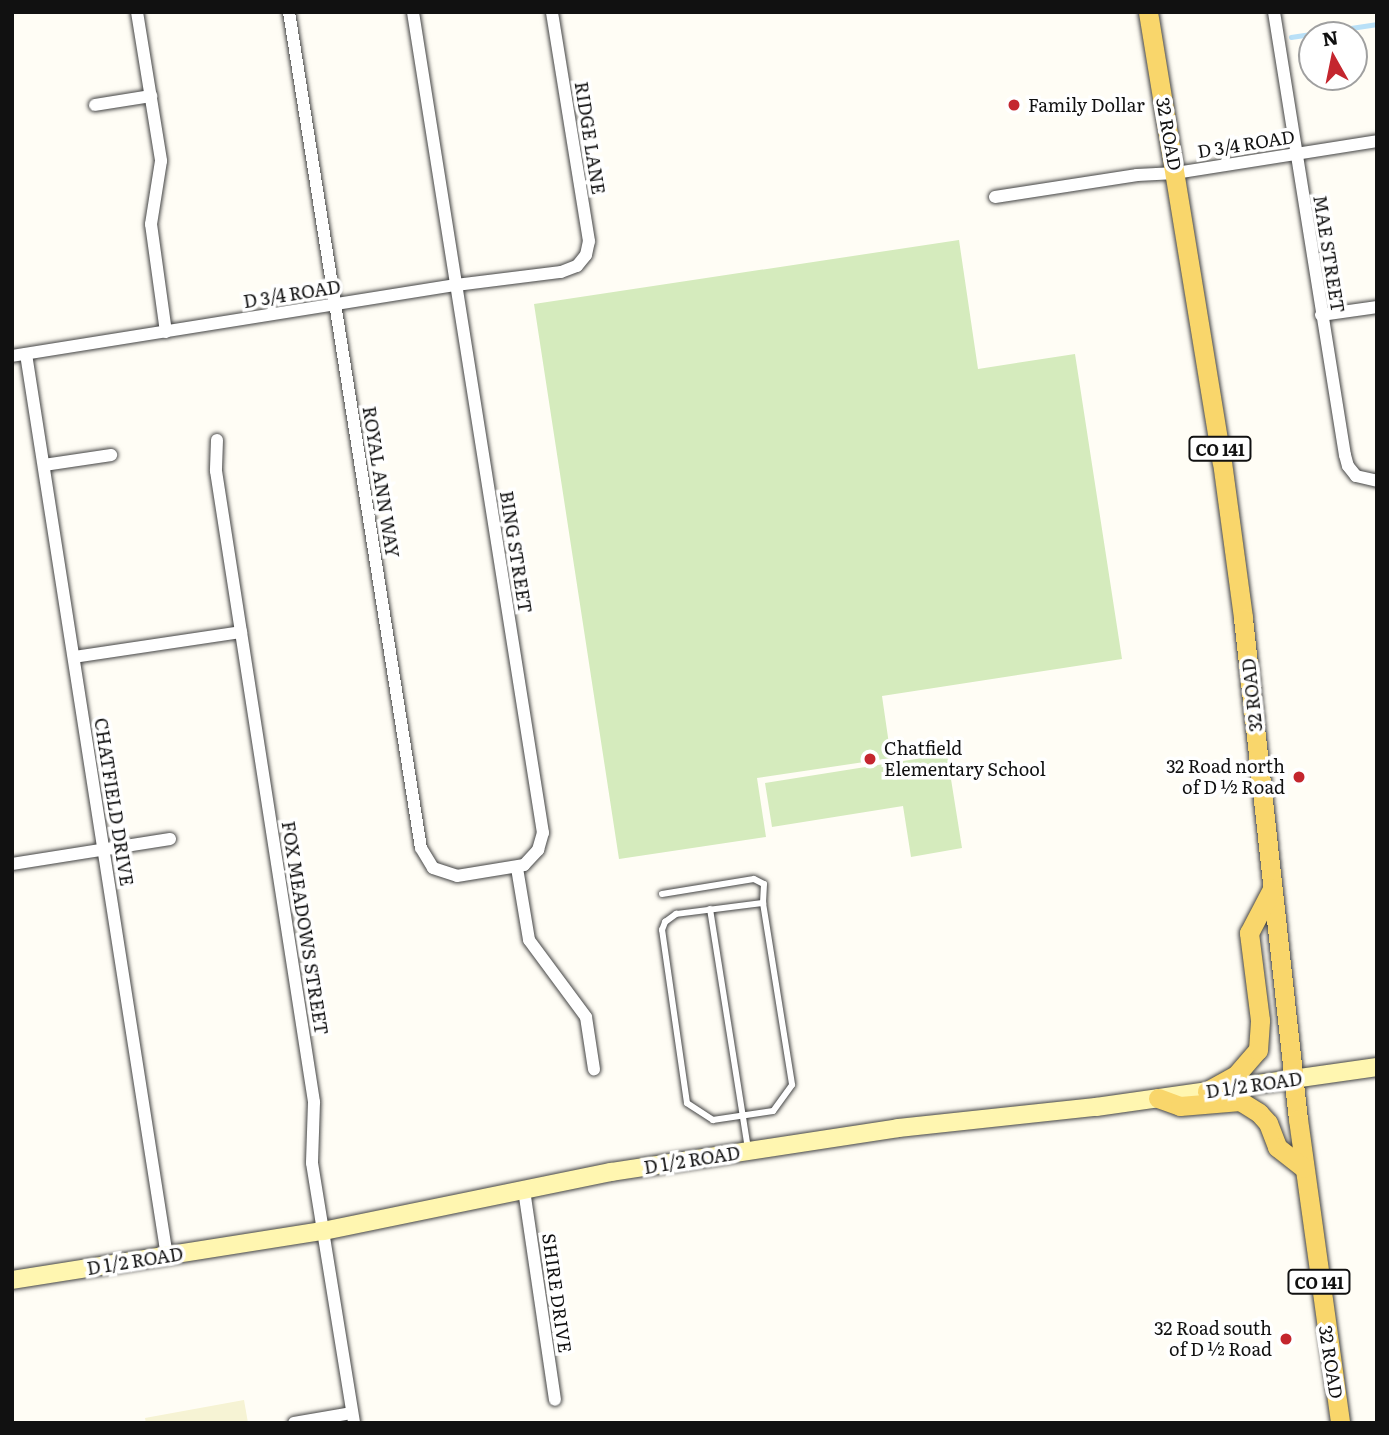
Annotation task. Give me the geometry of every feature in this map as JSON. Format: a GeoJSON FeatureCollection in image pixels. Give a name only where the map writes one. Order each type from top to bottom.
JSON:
{"type":"FeatureCollection","features":[{"type":"Feature","properties":{"kind":"main road","name":"32 ROAD"},"geometry":{"type":"LineString","coordinates":[[1148,12],[1222,462],[1243,618],[1293,1080],[1340,1423]]}},
{"type":"Feature","properties":{"kind":"main road"},"geometry":{"type":"LineString","coordinates":[[1208,1091],[1236,1074],[1258,1050],[1260,1020],[1250,933],[1272,889]]}},
{"type":"Feature","properties":{"kind":"main road","name":"D 1/2 ROAD"},"geometry":{"type":"LineString","coordinates":[[12,1280],[323,1231],[611,1172],[898,1128],[1158,1098],[1377,1068]]}},
{"type":"Feature","properties":{"kind":"main road"},"geometry":{"type":"LineString","coordinates":[[1158,1098],[1180,1106],[1240,1101],[1259,1112],[1268,1123],[1277,1147],[1304,1168]]}},
{"type":"Feature","properties":{"kind":"street"},"geometry":{"type":"LineString","coordinates":[[137,12],[161,161],[151,224],[166,332]]}},
{"type":"Feature","properties":{"kind":"street","name":"ROYAL ANN WAY"},"geometry":{"type":"LineString","coordinates":[[289,12],[424,855],[432,868],[448,876],[517,868]]}},
{"type":"Feature","properties":{"kind":"street","name":"BING STREET"},"geometry":{"type":"LineString","coordinates":[[413,12],[543,834],[534,856],[517,868]]}},
{"type":"Feature","properties":{"kind":"street","name":"RIDGE LANE"},"geometry":{"type":"LineString","coordinates":[[552,12],[589,241],[586,254],[577,266]]}},
{"type":"Feature","properties":{"kind":"street","name":"MAE STREET"},"geometry":{"type":"LineString","coordinates":[[1273,12],[1294,153],[1348,466],[1356,476],[1377,481]]}},
{"type":"Feature","properties":{"kind":"street"},"geometry":{"type":"LineString","coordinates":[[95,105],[151,96]]}},
{"type":"Feature","properties":{"kind":"street","name":"D 3/4 ROAD"},"geometry":{"type":"LineString","coordinates":[[995,197],[1137,175],[1176,173],[1377,141]]}},
{"type":"Feature","properties":{"kind":"street","name":"D 3/4 ROAD"},"geometry":{"type":"LineString","coordinates":[[12,356],[456,285],[561,272],[577,266]]}},
{"type":"Feature","properties":{"kind":"street"},"geometry":{"type":"LineString","coordinates":[[1321,315],[1377,307]]}},
{"type":"Feature","properties":{"kind":"street","name":"CHATFIELD DRIVE"},"geometry":{"type":"LineString","coordinates":[[26,354],[167,1256]]}},
{"type":"Feature","properties":{"kind":"street","name":"FOX MEADOWS STREET"},"geometry":{"type":"LineString","coordinates":[[217,440],[216,471],[314,1102],[312,1163],[353,1418]]}},
{"type":"Feature","properties":{"kind":"street"},"geometry":{"type":"LineString","coordinates":[[44,465],[111,455]]}},
{"type":"Feature","properties":{"kind":"street"},"geometry":{"type":"LineString","coordinates":[[74,657],[241,632]]}},
{"type":"Feature","properties":{"kind":"street"},"geometry":{"type":"LineString","coordinates":[[12,864],[170,839]]}},
{"type":"Feature","properties":{"kind":"street"},"geometry":{"type":"LineString","coordinates":[[517,868],[529,940],[586,1017],[594,1069]]}},
{"type":"Feature","properties":{"kind":"street","name":"SHIRE DRIVE"},"geometry":{"type":"LineString","coordinates":[[524,1190],[555,1400]]}},
{"type":"Feature","properties":{"kind":"street"},"geometry":{"type":"LineString","coordinates":[[294,1423],[353,1418]]}},
{"type":"Feature","properties":{"kind":"lane"},"geometry":{"type":"LineString","coordinates":[[662,894],[754,879],[764,884],[763,903],[792,1085],[774,1111],[713,1120],[687,1103],[662,930],[665,922],[676,914],[763,903]]}},
{"type":"Feature","properties":{"kind":"lane"},"geometry":{"type":"LineString","coordinates":[[710,909],[748,1151]]}},
{"type":"Feature","properties":{"kind":"shaded area"},"geometry":{"type":"Polygon","coordinates":[[[244,1400],[248,1423],[146,1423],[145,1418],[244,1400]]]}},
{"type":"Feature","properties":{"kind":"green space"},"geometry":{"type":"Polygon","coordinates":[[[959,240],[978,369],[1075,354],[1122,659],[882,696],[891,758],[757,778],[766,837],[619,859],[534,304],[959,240]]]}},
{"type":"Feature","properties":{"kind":"green space"},"geometry":{"type":"Polygon","coordinates":[[[947,754],[962,848],[911,857],[903,806],[772,827],[765,783],[947,754]]]}},
{"type":"Feature","properties":{"kind":"waterway"},"geometry":{"type":"LineString","coordinates":[[1291,37],[1377,24]]}},
{"type":"Feature","properties":{"kind":"place","name":"Family Dollar"},"geometry":{"type":"Point","coordinates":[1014,105]}},
{"type":"Feature","properties":{"kind":"place","name":"Chatfield Elementary School"},"geometry":{"type":"Point","coordinates":[870,759]}},
{"type":"Feature","properties":{"kind":"place","name":"32 Road north of D ½ Road"},"geometry":{"type":"Point","coordinates":[1299,777]}},
{"type":"Feature","properties":{"kind":"place","name":"32 Road south of D ½ Road"},"geometry":{"type":"Point","coordinates":[1286,1339]}}]}
